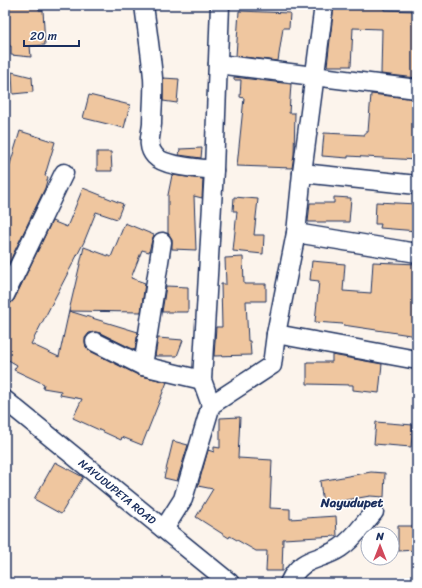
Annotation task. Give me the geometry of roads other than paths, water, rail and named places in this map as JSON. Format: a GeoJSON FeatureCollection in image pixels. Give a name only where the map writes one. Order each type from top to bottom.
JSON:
{"type":"FeatureCollection","features":[{"type":"Feature","properties":{"kind":"street"},"geometry":{"type":"LineString","coordinates":[[144,5],[153,78],[152,127],[150,135],[152,151],[156,157],[166,162],[214,170]]}},
{"type":"Feature","properties":{"kind":"street"},"geometry":{"type":"LineString","coordinates":[[164,529],[183,498],[211,406],[202,380],[214,170],[220,5]]}},
{"type":"Feature","properties":{"kind":"street"},"geometry":{"type":"LineString","coordinates":[[211,406],[272,365],[276,334],[296,233],[302,173],[324,5]]}},
{"type":"Feature","properties":{"kind":"street"},"geometry":{"type":"LineString","coordinates":[[218,64],[417,89]]}},
{"type":"Feature","properties":{"kind":"street"},"geometry":{"type":"LineString","coordinates":[[5,295],[64,173]]}},
{"type":"Feature","properties":{"kind":"street"},"geometry":{"type":"LineString","coordinates":[[302,173],[417,185]]}},
{"type":"Feature","properties":{"kind":"street"},"geometry":{"type":"LineString","coordinates":[[296,233],[417,253]]}},
{"type":"Feature","properties":{"kind":"street"},"geometry":{"type":"LineString","coordinates":[[143,366],[162,242]]}},
{"type":"Feature","properties":{"kind":"street"},"geometry":{"type":"LineString","coordinates":[[276,334],[417,360]]}},
{"type":"Feature","properties":{"kind":"street"},"geometry":{"type":"LineString","coordinates":[[95,342],[143,366],[202,380]]}},
{"type":"Feature","properties":{"kind":"street","name":"NAYUDUPETA ROAD"},"geometry":{"type":"LineString","coordinates":[[5,400],[230,583]]}},
{"type":"Feature","properties":{"kind":"street"},"geometry":{"type":"LineString","coordinates":[[289,583],[297,568],[339,548],[350,540],[374,512]]}},
{"type":"Feature","properties":{"kind":"district","name":"Nayudupet"},"geometry":{"type":"Point","coordinates":[352,502]}}]}
